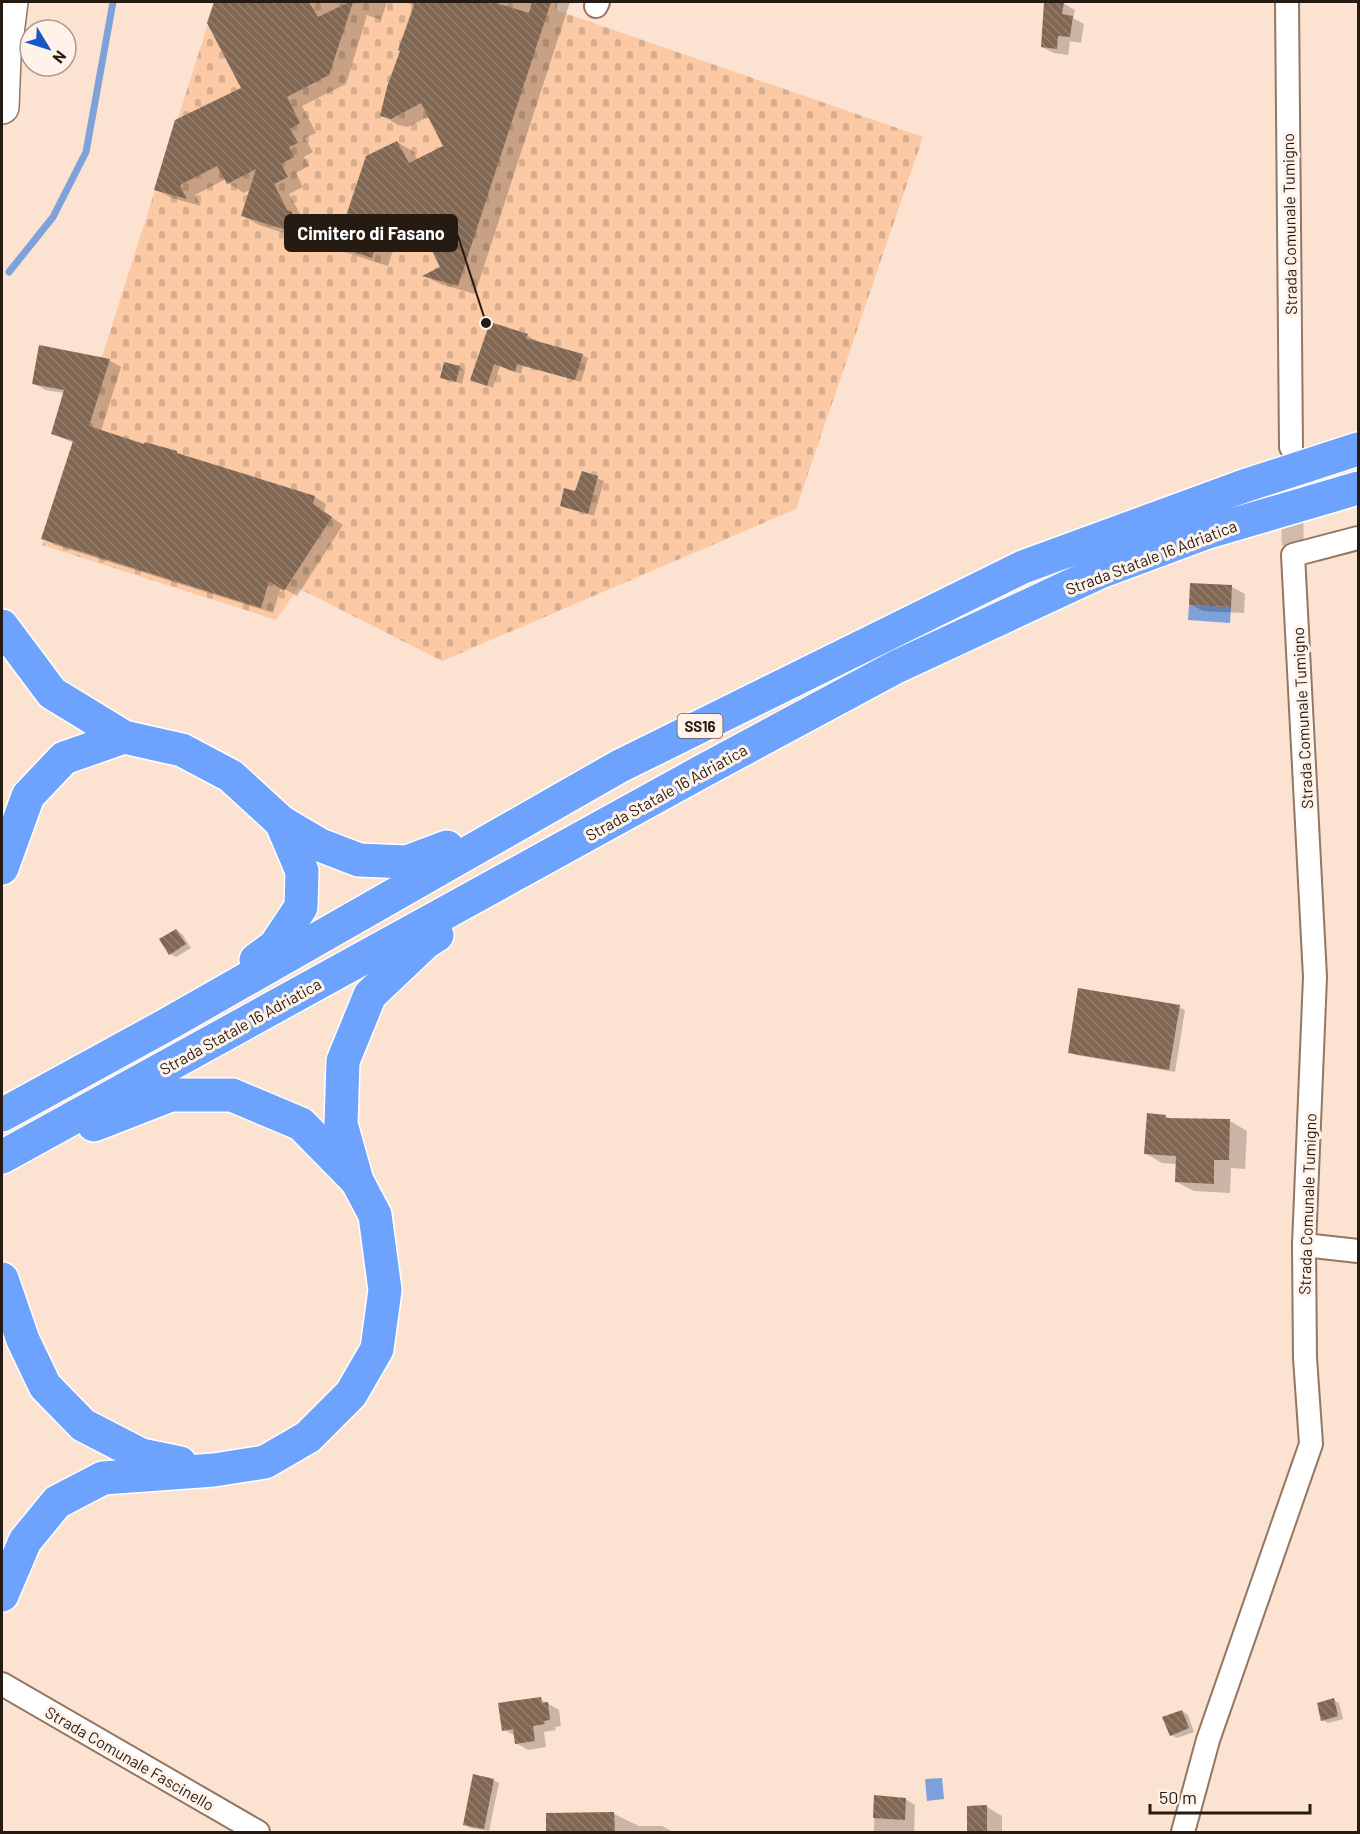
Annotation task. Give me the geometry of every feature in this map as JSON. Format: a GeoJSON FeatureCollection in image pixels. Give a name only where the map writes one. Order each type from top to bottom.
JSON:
{"type":"FeatureCollection","features":[{"type":"Feature","properties":{"kind":"highway","name":"Strada Statale 16 Adriatica"},"geometry":{"type":"LineString","coordinates":[[2,1115],[168,1024],[620,766],[1023,567],[1244,486],[1359,449]]}},
{"type":"Feature","properties":{"kind":"highway","name":"Strada Statale 16 Adriatica"},"geometry":{"type":"LineString","coordinates":[[2,1157],[76,1124],[699,773],[896,667],[1100,572],[1205,533],[1359,488]]}},
{"type":"Feature","properties":{"kind":"highway"},"geometry":{"type":"LineString","coordinates":[[2,626],[52,693],[124,737],[182,750],[231,776],[281,822],[320,845],[359,860],[407,862],[465,840],[620,766]]}},
{"type":"Feature","properties":{"kind":"highway"},"geometry":{"type":"LineString","coordinates":[[2,868],[28,795],[64,758],[124,737]]}},
{"type":"Feature","properties":{"kind":"highway"},"geometry":{"type":"LineString","coordinates":[[168,1024],[275,946],[301,907],[302,871],[281,822]]}},
{"type":"Feature","properties":{"kind":"highway"},"geometry":{"type":"LineString","coordinates":[[2,1595],[25,1540],[57,1502],[103,1478],[214,1470],[265,1462],[308,1437],[351,1394],[377,1349],[385,1290],[375,1215],[357,1181],[342,1124],[343,1061],[370,995],[426,942],[597,831]]}},
{"type":"Feature","properties":{"kind":"highway"},"geometry":{"type":"LineString","coordinates":[[2,1165],[76,1124],[171,1095],[232,1095],[301,1124],[357,1181]]}},
{"type":"Feature","properties":{"kind":"highway"},"geometry":{"type":"LineString","coordinates":[[2,1279],[23,1340],[45,1386],[83,1425],[141,1455],[214,1470]]}},
{"type":"Feature","properties":{"kind":"street"},"geometry":{"type":"LineString","coordinates":[[2,107],[4,57],[10,2]]}},
{"type":"Feature","properties":{"kind":"street","name":"Strada Comunale Tumigno"},"geometry":{"type":"LineString","coordinates":[[1287,2],[1291,447]]}},
{"type":"Feature","properties":{"kind":"street","name":"Strada Comunale Tumigno"},"geometry":{"type":"LineString","coordinates":[[1183,1833],[1209,1740],[1311,1444],[1305,1358],[1304,1245],[1315,977],[1293,555],[1359,538]]}},
{"type":"Feature","properties":{"kind":"street"},"geometry":{"type":"LineString","coordinates":[[1304,1245],[1359,1251]]}},
{"type":"Feature","properties":{"kind":"street","name":"Strada Comunale Fascinello"},"geometry":{"type":"LineString","coordinates":[[2,1684],[258,1833]]}},
{"type":"Feature","properties":{"kind":"green space"},"geometry":{"type":"Polygon","coordinates":[[[215,2],[558,2],[556,10],[923,137],[796,509],[442,661],[298,588],[276,620],[42,545],[215,2]]]}},
{"type":"Feature","properties":{"kind":"water"},"geometry":{"type":"Polygon","coordinates":[[[1189,605],[1231,607],[1230,623],[1188,620],[1189,605]]]}},
{"type":"Feature","properties":{"kind":"water"},"geometry":{"type":"Polygon","coordinates":[[[942,1778],[944,1799],[927,1801],[925,1779],[942,1778]]]}},
{"type":"Feature","properties":{"kind":"building"},"geometry":{"type":"Polygon","coordinates":[[[214,2],[309,2],[318,17],[353,2],[329,75],[287,97],[300,123],[290,129],[298,143],[289,147],[294,157],[281,164],[288,177],[274,184],[287,210],[293,212],[287,230],[241,216],[256,169],[227,184],[217,166],[180,185],[187,199],[154,190],[175,120],[241,88],[207,23],[214,2]]]}},
{"type":"Feature","properties":{"kind":"building"},"geometry":{"type":"Polygon","coordinates":[[[415,2],[493,2],[529,13],[532,2],[551,2],[458,286],[422,276],[440,267],[422,231],[406,239],[402,231],[376,244],[372,258],[326,243],[332,225],[342,228],[366,156],[397,141],[409,163],[443,146],[421,103],[391,119],[380,116],[387,87],[400,51],[398,50],[415,2]]]}},
{"type":"Feature","properties":{"kind":"building"},"geometry":{"type":"Polygon","coordinates":[[[1044,2],[1064,2],[1062,14],[1073,16],[1070,37],[1058,36],[1057,49],[1041,47],[1044,2]]]}},
{"type":"Feature","properties":{"kind":"building"},"geometry":{"type":"Polygon","coordinates":[[[490,322],[528,334],[526,338],[583,354],[575,380],[517,364],[515,372],[494,364],[487,386],[470,380],[490,322]]]}},
{"type":"Feature","properties":{"kind":"building"},"geometry":{"type":"Polygon","coordinates":[[[39,345],[110,359],[89,426],[144,444],[145,442],[177,451],[177,453],[315,496],[313,504],[332,517],[284,591],[269,581],[261,608],[41,539],[73,441],[51,434],[64,390],[32,384],[39,345]]]}},
{"type":"Feature","properties":{"kind":"building"},"geometry":{"type":"Polygon","coordinates":[[[444,362],[460,366],[456,382],[440,378],[444,362]]]}},
{"type":"Feature","properties":{"kind":"building"},"geometry":{"type":"Polygon","coordinates":[[[582,471],[598,476],[588,514],[560,506],[564,488],[575,491],[582,471]]]}},
{"type":"Feature","properties":{"kind":"building"},"geometry":{"type":"Polygon","coordinates":[[[1190,583],[1232,585],[1231,607],[1189,605],[1190,583]]]}},
{"type":"Feature","properties":{"kind":"building"},"geometry":{"type":"Polygon","coordinates":[[[176,929],[186,944],[169,955],[159,939],[176,929]]]}},
{"type":"Feature","properties":{"kind":"building"},"geometry":{"type":"Polygon","coordinates":[[[1078,988],[1180,1005],[1169,1070],[1068,1053],[1078,988]]]}},
{"type":"Feature","properties":{"kind":"building"},"geometry":{"type":"Polygon","coordinates":[[[1147,1113],[1166,1115],[1165,1118],[1230,1119],[1229,1160],[1214,1160],[1214,1184],[1175,1182],[1176,1156],[1144,1154],[1147,1113]]]}},
{"type":"Feature","properties":{"kind":"building"},"geometry":{"type":"Polygon","coordinates":[[[541,1697],[542,1703],[548,1702],[550,1720],[544,1721],[545,1724],[533,1726],[535,1741],[515,1744],[513,1729],[502,1731],[498,1703],[541,1697]]]}},
{"type":"Feature","properties":{"kind":"building"},"geometry":{"type":"Polygon","coordinates":[[[1334,1698],[1338,1716],[1321,1721],[1317,1703],[1334,1698]]]}},
{"type":"Feature","properties":{"kind":"building"},"geometry":{"type":"Polygon","coordinates":[[[1182,1710],[1189,1728],[1170,1736],[1162,1717],[1182,1710]]]}},
{"type":"Feature","properties":{"kind":"building"},"geometry":{"type":"Polygon","coordinates":[[[473,1774],[494,1779],[484,1829],[463,1825],[473,1774]]]}},
{"type":"Feature","properties":{"kind":"building"},"geometry":{"type":"Polygon","coordinates":[[[874,1795],[906,1798],[905,1820],[873,1818],[874,1795]]]}},
{"type":"Feature","properties":{"kind":"building"},"geometry":{"type":"Polygon","coordinates":[[[987,1805],[987,1833],[967,1833],[967,1806],[987,1805]]]}},
{"type":"Feature","properties":{"kind":"building"},"geometry":{"type":"Polygon","coordinates":[[[614,1812],[615,1833],[546,1833],[546,1813],[614,1812]]]}},
{"type":"Feature","properties":{"kind":"waterway"},"geometry":{"type":"LineString","coordinates":[[9,272],[53,217],[86,152],[113,2]]}},
{"type":"Feature","properties":{"kind":"tunnel"},"geometry":{"type":"LineString","coordinates":[[1291,457],[1293,555]]}},
{"type":"Feature","properties":{"kind":"place","name":"Cimitero di Fasano"},"geometry":{"type":"Point","coordinates":[486,323]}}]}
